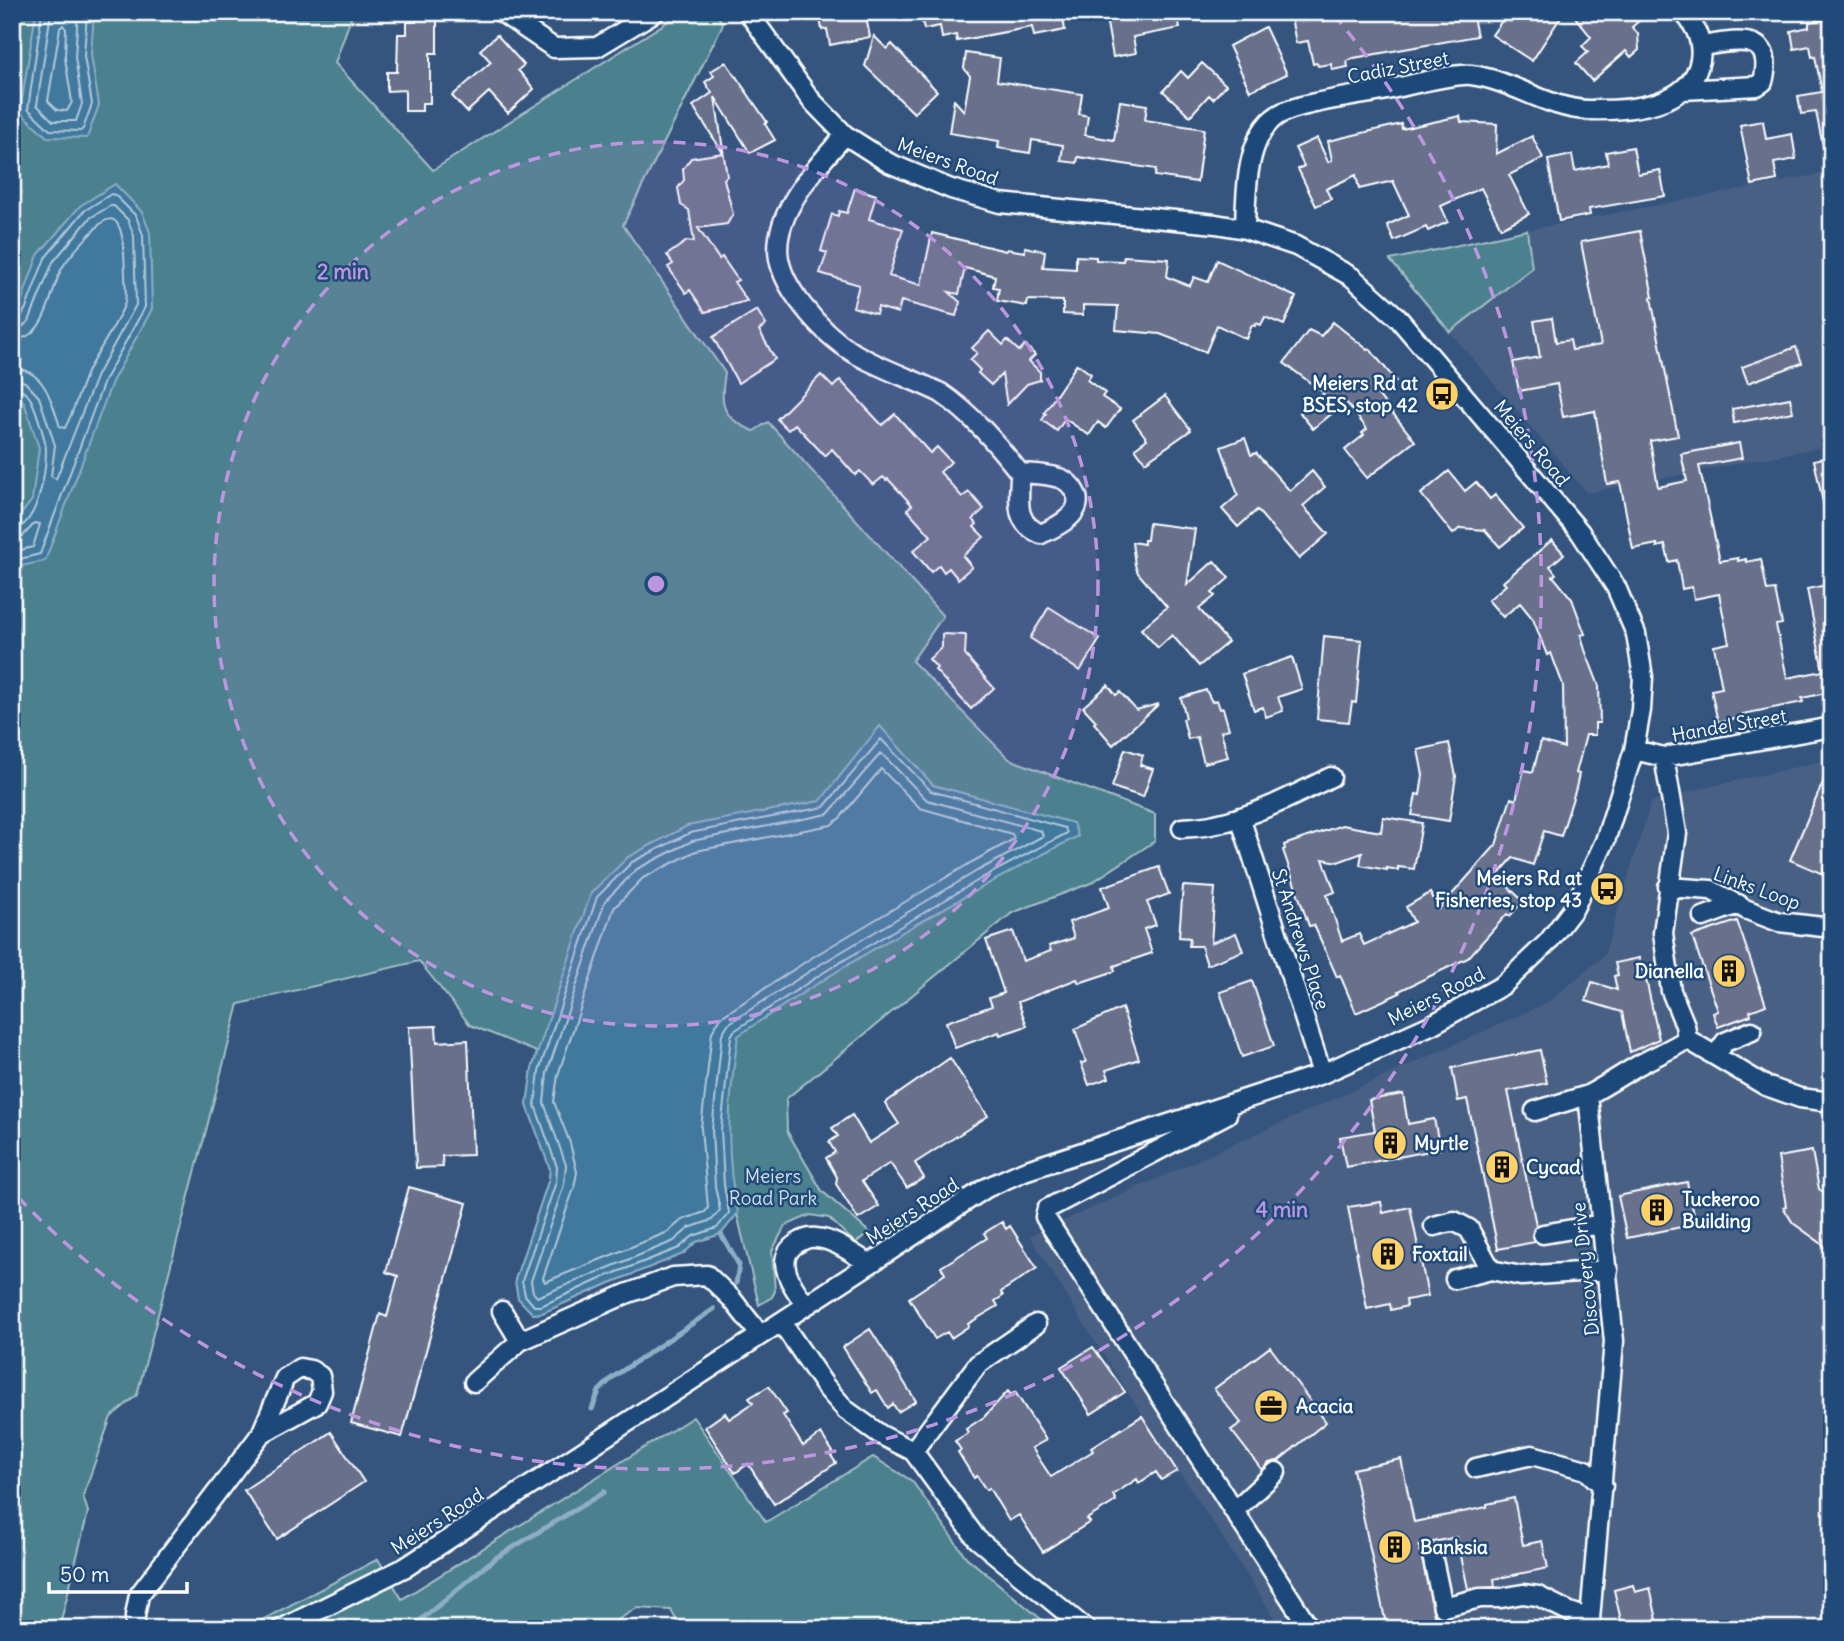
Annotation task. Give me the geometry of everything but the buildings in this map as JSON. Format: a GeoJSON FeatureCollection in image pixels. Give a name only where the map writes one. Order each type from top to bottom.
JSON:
{"type":"FeatureCollection","features":[{"type":"Feature","properties":{"kind":"street"},"geometry":{"type":"LineString","coordinates":[[501,12],[554,48],[597,47],[654,12]]}},
{"type":"Feature","properties":{"kind":"street","name":"Meiers Road"},"geometry":{"type":"LineString","coordinates":[[281,1629],[406,1567],[986,1188],[1024,1171],[1322,1074],[1433,1024],[1503,985],[1548,943],[1574,908],[1605,841],[1634,750],[1643,677],[1636,634],[1616,587],[1580,532],[1398,318],[1352,277],[1296,246],[1245,229],[1000,202],[951,189],[889,163],[845,135],[811,100],[748,12]]}},
{"type":"Feature","properties":{"kind":"street"},"geometry":{"type":"LineString","coordinates":[[1683,12],[1692,22],[1702,46],[1695,76],[1683,90]]}},
{"type":"Feature","properties":{"kind":"street","name":"Cadiz Street"},"geometry":{"type":"LineString","coordinates":[[1245,229],[1249,165],[1262,133],[1278,116],[1309,105],[1468,75],[1497,80],[1557,103],[1584,110],[1645,105],[1675,96],[1683,90],[1757,86],[1763,82],[1766,63],[1763,53],[1754,43],[1743,40],[1702,46]]}},
{"type":"Feature","properties":{"kind":"street"},"geometry":{"type":"LineString","coordinates":[[845,135],[807,180],[781,229],[778,257],[784,277],[811,316],[829,335],[853,353],[954,401],[993,440],[1020,473]]}},
{"type":"Feature","properties":{"kind":"street","name":"Handel Street"},"geometry":{"type":"LineString","coordinates":[[1634,750],[1664,757],[1832,727]]}},
{"type":"Feature","properties":{"kind":"street"},"geometry":{"type":"LineString","coordinates":[[1664,757],[1677,833],[1662,933],[1671,990],[1685,1025],[1687,1039]]}},
{"type":"Feature","properties":{"kind":"street"},"geometry":{"type":"LineString","coordinates":[[1182,828],[1214,825],[1240,817],[1331,777]]}},
{"type":"Feature","properties":{"kind":"street","name":"St Andrews Place"},"geometry":{"type":"LineString","coordinates":[[1240,817],[1322,1074]]}},
{"type":"Feature","properties":{"kind":"street","name":"Links Loop"},"geometry":{"type":"LineString","coordinates":[[1668,887],[1712,890],[1779,922],[1832,928]]}},
{"type":"Feature","properties":{"kind":"street"},"geometry":{"type":"LineString","coordinates":[[1703,917],[1738,904]]}},
{"type":"Feature","properties":{"kind":"street"},"geometry":{"type":"LineString","coordinates":[[1716,1055],[1726,1042],[1752,1031]]}},
{"type":"Feature","properties":{"kind":"street"},"geometry":{"type":"LineString","coordinates":[[1687,1039],[1766,1086],[1800,1098],[1832,1102]]}},
{"type":"Feature","properties":{"kind":"street"},"geometry":{"type":"LineString","coordinates":[[1535,1111],[1588,1096],[1687,1039]]}},
{"type":"Feature","properties":{"kind":"street"},"geometry":{"type":"LineString","coordinates":[[1270,1091],[1047,1209],[1045,1217],[1310,1629]]}},
{"type":"Feature","properties":{"kind":"street","name":"Discovery Drive"},"geometry":{"type":"LineString","coordinates":[[1588,1096],[1614,1341],[1592,1624]]}},
{"type":"Feature","properties":{"kind":"street"},"geometry":{"type":"LineString","coordinates":[[1434,1226],[1454,1222],[1469,1229],[1491,1270]]}},
{"type":"Feature","properties":{"kind":"street"},"geometry":{"type":"LineString","coordinates":[[1543,1234],[1602,1224]]}},
{"type":"Feature","properties":{"kind":"street"},"geometry":{"type":"LineString","coordinates":[[806,1305],[792,1286],[786,1271],[786,1257],[794,1245],[804,1239],[817,1238],[833,1243],[870,1264]]}},
{"type":"Feature","properties":{"kind":"street"},"geometry":{"type":"LineString","coordinates":[[1455,1279],[1491,1270],[1521,1276],[1608,1270]]}},
{"type":"Feature","properties":{"kind":"street"},"geometry":{"type":"LineString","coordinates":[[474,1382],[520,1340],[626,1294],[673,1277],[707,1275],[754,1327]]}},
{"type":"Feature","properties":{"kind":"street"},"geometry":{"type":"LineString","coordinates":[[502,1311],[520,1340]]}},
{"type":"Feature","properties":{"kind":"street"},"geometry":{"type":"LineString","coordinates":[[782,1323],[825,1387],[846,1410],[881,1434],[913,1451],[977,1539],[1086,1629]]}},
{"type":"Feature","properties":{"kind":"street"},"geometry":{"type":"LineString","coordinates":[[913,1451],[978,1364],[1036,1324]]}},
{"type":"Feature","properties":{"kind":"street"},"geometry":{"type":"LineString","coordinates":[[135,1629],[139,1595],[261,1434]]}},
{"type":"Feature","properties":{"kind":"street"},"geometry":{"type":"LineString","coordinates":[[1476,1468],[1532,1455],[1586,1470],[1602,1486]]}},
{"type":"Feature","properties":{"kind":"street"},"geometry":{"type":"LineString","coordinates":[[1234,1511],[1276,1472]]}},
{"type":"Feature","properties":{"kind":"street"},"geometry":{"type":"LineString","coordinates":[[1432,1555],[1444,1607],[1480,1598],[1523,1594],[1538,1596],[1592,1624]]}},
{"type":"Feature","properties":{"kind":"shaded area"},"geometry":{"type":"Polygon","coordinates":[[[1832,172],[1832,445],[1587,493],[1450,332],[1532,268],[1527,230],[1832,172]]]}},
{"type":"Feature","properties":{"kind":"shaded area"},"geometry":{"type":"Polygon","coordinates":[[[1832,759],[1832,1629],[1282,1629],[1090,1334],[1030,1236],[1547,1003],[1604,956],[1651,802],[1832,759]]]}},
{"type":"Feature","properties":{"kind":"green space","name":"Meiers Road Park"},"geometry":{"type":"Polygon","coordinates":[[[12,12],[353,12],[335,63],[433,170],[683,12],[715,12],[723,24],[623,225],[725,373],[723,402],[729,415],[754,431],[768,422],[943,616],[912,661],[1009,759],[1155,814],[1155,841],[1091,883],[1012,913],[786,1099],[787,1131],[822,1191],[870,1233],[855,1243],[829,1218],[810,1215],[785,1226],[772,1251],[775,1291],[772,1297],[759,1305],[737,1214],[721,1234],[696,1242],[683,1254],[542,1313],[533,1314],[518,1298],[515,1280],[550,1169],[527,1105],[537,1052],[470,1025],[419,961],[239,1004],[137,1395],[111,1417],[83,1496],[88,1512],[59,1629],[12,1629],[12,12]]]}},
{"type":"Feature","properties":{"kind":"green space"},"geometry":{"type":"Polygon","coordinates":[[[1527,230],[1532,268],[1450,332],[1390,260],[1527,230]]]}},
{"type":"Feature","properties":{"kind":"green space"},"geometry":{"type":"Polygon","coordinates":[[[693,1417],[766,1522],[873,1457],[912,1481],[966,1557],[1053,1629],[681,1629],[671,1610],[637,1608],[603,1629],[245,1629],[378,1559],[402,1599],[693,1417]]]}},
{"type":"Feature","properties":{"kind":"water"},"geometry":{"type":"Polygon","coordinates":[[[36,12],[94,12],[91,55],[99,105],[87,138],[47,137],[20,112],[36,12]]]}},
{"type":"Feature","properties":{"kind":"water"},"geometry":{"type":"Polygon","coordinates":[[[115,184],[142,212],[150,233],[152,309],[112,382],[45,561],[12,568],[12,526],[32,500],[39,448],[24,402],[12,392],[12,319],[20,305],[38,255],[80,206],[115,184]]]}},
{"type":"Feature","properties":{"kind":"water"},"geometry":{"type":"Polygon","coordinates":[[[880,726],[933,785],[1073,823],[1078,836],[905,930],[738,1036],[732,1081],[729,1147],[738,1213],[721,1234],[696,1242],[683,1254],[542,1313],[533,1314],[518,1298],[515,1280],[550,1169],[527,1105],[532,1069],[591,893],[628,857],[687,826],[820,801],[880,726]]]}},
{"type":"Feature","properties":{"kind":"waterway"},"geometry":{"type":"LineString","coordinates":[[721,1234],[739,1265],[736,1283]]}},
{"type":"Feature","properties":{"kind":"waterway"},"geometry":{"type":"LineString","coordinates":[[592,1409],[599,1391],[613,1377],[714,1309]]}},
{"type":"Feature","properties":{"kind":"waterway"},"geometry":{"type":"LineString","coordinates":[[410,1629],[494,1559],[604,1492]]}},
{"type":"Feature","properties":{"kind":"place","name":"Meiers Rd at BSES, stop 42"},"geometry":{"type":"Point","coordinates":[1442,394]}},
{"type":"Feature","properties":{"kind":"place","name":"Meiers Rd at Fisheries, stop 43"},"geometry":{"type":"Point","coordinates":[1607,889]}},
{"type":"Feature","properties":{"kind":"place","name":"Dianella"},"geometry":{"type":"Point","coordinates":[1729,971]}},
{"type":"Feature","properties":{"kind":"place","name":"Myrtle"},"geometry":{"type":"Point","coordinates":[1390,1143]}},
{"type":"Feature","properties":{"kind":"place","name":"Cycad"},"geometry":{"type":"Point","coordinates":[1502,1167]}},
{"type":"Feature","properties":{"kind":"place","name":"Tuckeroo Building"},"geometry":{"type":"Point","coordinates":[1657,1210]}},
{"type":"Feature","properties":{"kind":"place","name":"Foxtail"},"geometry":{"type":"Point","coordinates":[1388,1254]}},
{"type":"Feature","properties":{"kind":"place","name":"Acacia"},"geometry":{"type":"Point","coordinates":[1271,1406]}},
{"type":"Feature","properties":{"kind":"place","name":"Banksia"},"geometry":{"type":"Point","coordinates":[1395,1547]}}]}
